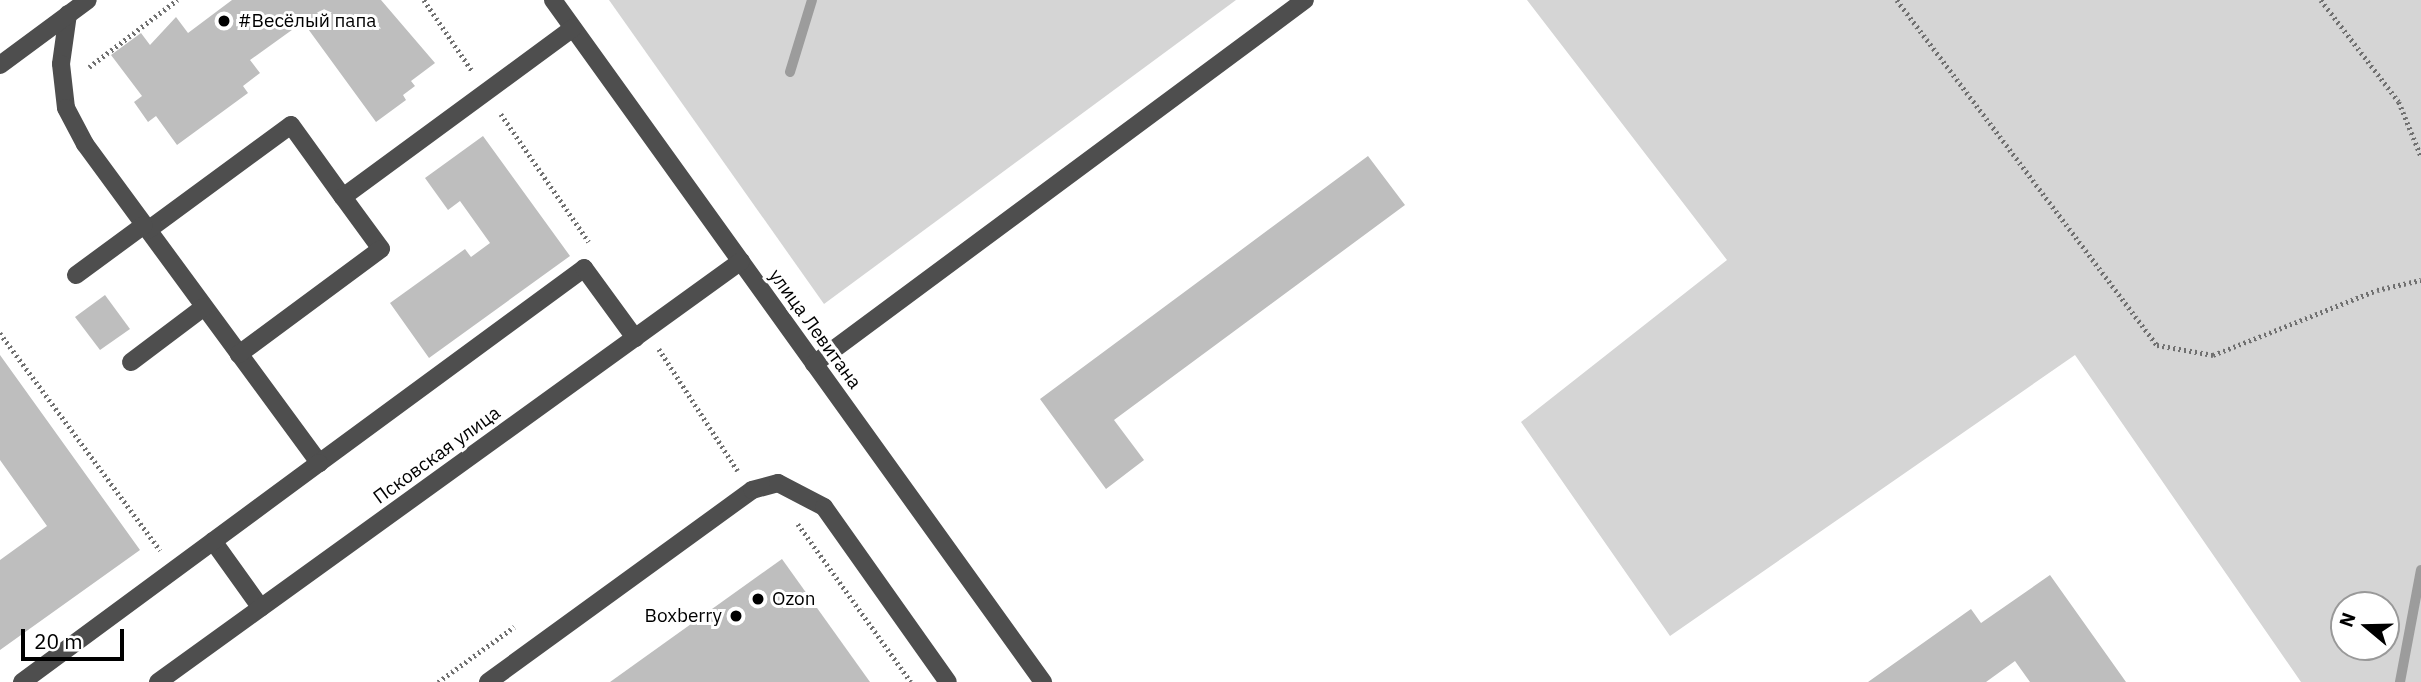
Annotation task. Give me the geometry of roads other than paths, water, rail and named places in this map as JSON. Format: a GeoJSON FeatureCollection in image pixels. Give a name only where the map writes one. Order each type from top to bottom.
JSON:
{"type":"FeatureCollection","features":[{"type":"Feature","properties":{"kind":"street"},"geometry":{"type":"LineString","coordinates":[[0,65],[88,0]]}},
{"type":"Feature","properties":{"kind":"street","name":"улица Левитана"},"geometry":{"type":"LineString","coordinates":[[553,0],[1043,682]]}},
{"type":"Feature","properties":{"kind":"street"},"geometry":{"type":"LineString","coordinates":[[814,364],[1305,0]]}},
{"type":"Feature","properties":{"kind":"street"},"geometry":{"type":"LineString","coordinates":[[68,14],[61,64],[66,108],[146,228],[319,463]]}},
{"type":"Feature","properties":{"kind":"street"},"geometry":{"type":"LineString","coordinates":[[343,197],[573,28]]}},
{"type":"Feature","properties":{"kind":"street"},"geometry":{"type":"LineString","coordinates":[[76,275],[290,125],[381,249],[239,354]]}},
{"type":"Feature","properties":{"kind":"street","name":"Псковская улица"},"geometry":{"type":"LineString","coordinates":[[159,682],[741,261]]}},
{"type":"Feature","properties":{"kind":"street"},"geometry":{"type":"LineString","coordinates":[[22,682],[584,268],[635,338]]}},
{"type":"Feature","properties":{"kind":"street"},"geometry":{"type":"LineString","coordinates":[[131,362],[204,307]]}},
{"type":"Feature","properties":{"kind":"street"},"geometry":{"type":"LineString","coordinates":[[488,682],[752,490],[778,483],[824,507],[948,682]]}},
{"type":"Feature","properties":{"kind":"street"},"geometry":{"type":"LineString","coordinates":[[213,541],[261,608]]}},
{"type":"Feature","properties":{"kind":"waterway"},"geometry":{"type":"LineString","coordinates":[[790,72],[812,0]]}},
{"type":"Feature","properties":{"kind":"waterway"},"geometry":{"type":"LineString","coordinates":[[2400,682],[2421,570]]}},
{"type":"Feature","properties":{"kind":"place","name":"#Весёлый папа"},"geometry":{"type":"Point","coordinates":[224,21]}},
{"type":"Feature","properties":{"kind":"place","name":"Ozon"},"geometry":{"type":"Point","coordinates":[758,599]}},
{"type":"Feature","properties":{"kind":"place","name":"Boxberry"},"geometry":{"type":"Point","coordinates":[736,616]}}]}
